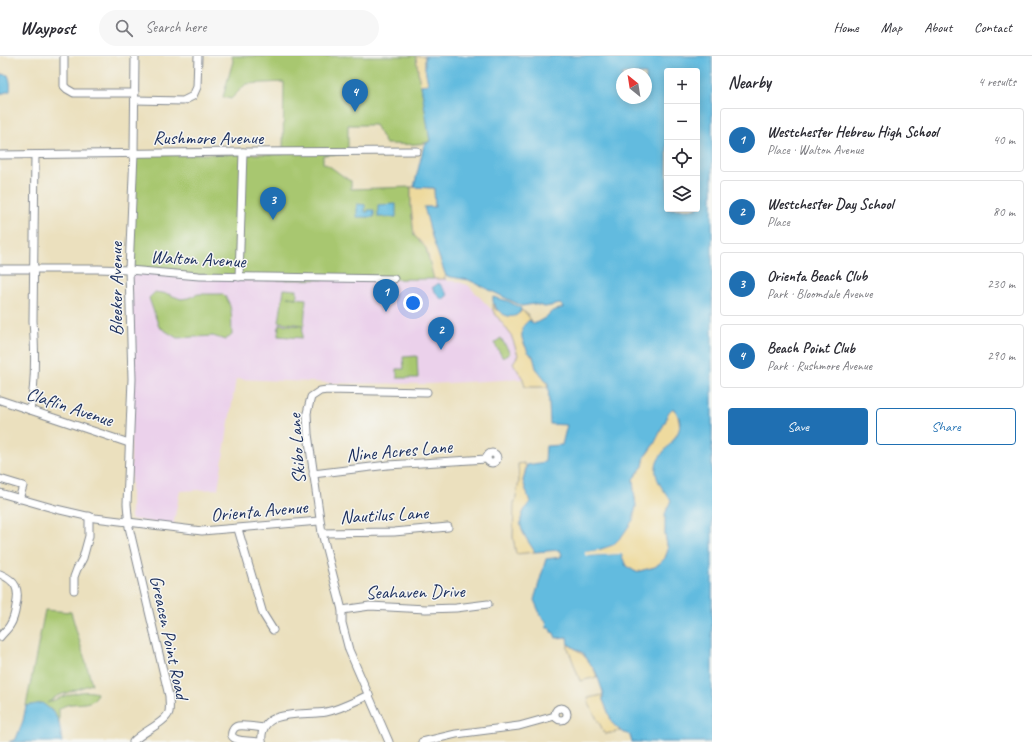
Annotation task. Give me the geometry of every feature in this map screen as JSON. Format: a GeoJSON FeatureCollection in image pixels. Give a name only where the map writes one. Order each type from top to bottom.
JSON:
{"type":"FeatureCollection","features":[{"type":"Feature","properties":{"kind":"street"},"geometry":{"type":"LineString","coordinates":[[64,56],[64,86],[74,93],[135,96],[183,101],[193,96],[197,87],[198,56]]}},
{"type":"Feature","properties":{"kind":"street","name":"Bleeker Avenue"},"geometry":{"type":"LineString","coordinates":[[128,521],[127,504],[132,379],[129,270],[134,153],[135,56]]}},
{"type":"Feature","properties":{"kind":"street"},"geometry":{"type":"LineString","coordinates":[[239,278],[242,152]]}},
{"type":"Feature","properties":{"kind":"street","name":"Rushmore Avenue"},"geometry":{"type":"LineString","coordinates":[[0,155],[242,152],[416,152]]}},
{"type":"Feature","properties":{"kind":"street"},"geometry":{"type":"LineString","coordinates":[[30,410],[33,398],[34,338],[32,320],[35,155]]}},
{"type":"Feature","properties":{"kind":"street","name":"Walton Avenue"},"geometry":{"type":"LineString","coordinates":[[0,269],[129,270],[239,278],[394,279]]}},
{"type":"Feature","properties":{"kind":"street","name":"Skibo Lane"},"geometry":{"type":"LineString","coordinates":[[319,521],[308,434],[307,413],[311,397],[320,391],[327,390],[427,392]]}},
{"type":"Feature","properties":{"kind":"street","name":"Claflin Avenue"},"geometry":{"type":"LineString","coordinates":[[0,400],[129,443]]}},
{"type":"Feature","properties":{"kind":"street","name":"Nine Acres Lane"},"geometry":{"type":"LineString","coordinates":[[313,474],[388,465],[487,459]]}},
{"type":"Feature","properties":{"kind":"street"},"geometry":{"type":"LineString","coordinates":[[0,479],[23,486],[19,499]]}},
{"type":"Feature","properties":{"kind":"street","name":"Orienta Avenue"},"geometry":{"type":"LineString","coordinates":[[0,493],[89,516],[202,531],[319,521],[342,610],[342,623],[349,650],[389,742]]}},
{"type":"Feature","properties":{"kind":"street"},"geometry":{"type":"LineString","coordinates":[[74,590],[74,577],[76,569],[83,558],[89,536],[89,516]]}},
{"type":"Feature","properties":{"kind":"street","name":"Greacen Point Road"},"geometry":{"type":"LineString","coordinates":[[128,521],[169,696],[169,714],[132,742]]}},
{"type":"Feature","properties":{"kind":"street","name":"Nautilus Lane"},"geometry":{"type":"LineString","coordinates":[[322,533],[394,532],[448,527]]}},
{"type":"Feature","properties":{"kind":"street"},"geometry":{"type":"LineString","coordinates":[[238,529],[263,614],[272,630]]}},
{"type":"Feature","properties":{"kind":"street"},"geometry":{"type":"LineString","coordinates":[[0,574],[8,577],[13,582],[17,589],[18,599],[15,614],[10,626],[0,637]]}},
{"type":"Feature","properties":{"kind":"street","name":"Seahaven Drive"},"geometry":{"type":"LineString","coordinates":[[342,610],[370,606],[426,609],[456,608],[488,604]]}},
{"type":"Feature","properties":{"kind":"street"},"geometry":{"type":"LineString","coordinates":[[263,728],[262,742],[238,740],[232,735],[234,728],[238,726],[263,728],[281,715],[327,712],[369,695]]}},
{"type":"Feature","properties":{"kind":"street"},"geometry":{"type":"LineString","coordinates":[[422,742],[456,734],[520,726],[555,716]]}},
{"type":"Feature","properties":{"kind":"shaded area"},"geometry":{"type":"Polygon","coordinates":[[[131,271],[243,280],[446,279],[447,281],[454,281],[468,285],[493,311],[511,335],[518,355],[513,363],[523,379],[429,384],[335,383],[236,379],[218,489],[180,491],[173,526],[131,519],[131,271]]]}},
{"type":"Feature","properties":{"kind":"green space"},"geometry":{"type":"Polygon","coordinates":[[[232,56],[416,56],[430,141],[415,144],[386,144],[375,125],[348,125],[348,153],[323,155],[323,163],[351,181],[351,189],[411,187],[414,235],[426,248],[434,279],[243,280],[131,271],[135,154],[283,154],[284,82],[246,84],[231,99],[223,97],[233,61],[232,56]]]}},
{"type":"Feature","properties":{"kind":"green space"},"geometry":{"type":"Polygon","coordinates":[[[284,289],[297,290],[297,298],[287,297],[306,299],[304,325],[279,322],[284,289]]]}},
{"type":"Feature","properties":{"kind":"green space"},"geometry":{"type":"Polygon","coordinates":[[[155,292],[168,294],[181,299],[198,294],[223,294],[229,303],[232,319],[232,335],[225,340],[213,336],[177,338],[159,327],[149,298],[155,292]]]}},
{"type":"Feature","properties":{"kind":"green space"},"geometry":{"type":"Polygon","coordinates":[[[279,324],[303,326],[302,338],[278,336],[279,324]]]}},
{"type":"Feature","properties":{"kind":"green space"},"geometry":{"type":"Polygon","coordinates":[[[501,338],[510,353],[503,358],[494,343],[501,338]]]}},
{"type":"Feature","properties":{"kind":"green space"},"geometry":{"type":"Polygon","coordinates":[[[417,356],[418,378],[397,378],[397,369],[404,369],[403,357],[417,356]]]}},
{"type":"Feature","properties":{"kind":"green space"},"geometry":{"type":"Polygon","coordinates":[[[45,610],[71,612],[92,684],[57,696],[47,703],[78,692],[97,693],[95,699],[87,703],[63,706],[59,709],[59,723],[54,712],[42,704],[26,706],[45,610]]]}},
{"type":"Feature","properties":{"kind":"sand"},"geometry":{"type":"Polygon","coordinates":[[[416,56],[425,56],[425,68],[429,85],[420,85],[416,56]]]}},
{"type":"Feature","properties":{"kind":"sand"},"geometry":{"type":"Polygon","coordinates":[[[411,187],[434,188],[435,207],[425,207],[433,240],[446,276],[444,278],[446,279],[434,279],[426,248],[414,235],[411,187]]]}},
{"type":"Feature","properties":{"kind":"sand"},"geometry":{"type":"Polygon","coordinates":[[[493,304],[496,310],[520,313],[521,310],[526,313],[534,324],[529,320],[522,331],[522,335],[528,352],[534,359],[536,368],[545,379],[548,387],[525,387],[523,379],[513,363],[518,355],[511,335],[493,311],[493,304]]]}},
{"type":"Feature","properties":{"kind":"sand"},"geometry":{"type":"Polygon","coordinates":[[[672,408],[677,413],[680,429],[674,439],[671,503],[667,507],[665,534],[668,550],[665,558],[655,567],[636,572],[626,566],[588,556],[585,552],[636,506],[633,479],[643,466],[645,457],[654,444],[668,413],[672,408]]]}},
{"type":"Feature","properties":{"kind":"sand"},"geometry":{"type":"Polygon","coordinates":[[[524,463],[526,467],[523,481],[530,502],[522,516],[521,527],[535,552],[516,554],[513,537],[514,502],[519,481],[518,464],[524,463]]]}},
{"type":"Feature","properties":{"kind":"sand"},"geometry":{"type":"Polygon","coordinates":[[[568,644],[586,658],[595,671],[597,677],[580,681],[568,648],[568,644]]]}},
{"type":"Feature","properties":{"kind":"sand"},"geometry":{"type":"Polygon","coordinates":[[[603,695],[603,700],[613,724],[621,731],[605,734],[589,704],[588,698],[603,695]]]}},
{"type":"Feature","properties":{"kind":"water"},"geometry":{"type":"Polygon","coordinates":[[[425,56],[712,56],[712,742],[632,742],[630,735],[622,732],[613,724],[603,700],[603,692],[596,672],[583,653],[568,644],[567,637],[556,638],[554,633],[551,632],[550,628],[547,628],[546,621],[541,616],[534,600],[546,559],[561,557],[562,554],[559,550],[535,552],[523,533],[521,527],[522,516],[530,502],[523,481],[527,465],[545,462],[546,446],[562,445],[567,425],[550,424],[548,383],[536,368],[533,356],[528,352],[522,338],[522,329],[529,320],[534,324],[545,318],[551,312],[564,307],[560,304],[545,307],[534,304],[522,306],[469,280],[446,276],[433,240],[424,207],[435,207],[434,188],[414,187],[424,145],[430,141],[421,85],[428,84],[425,68],[425,56]],[[673,408],[668,413],[654,444],[645,456],[643,466],[633,479],[636,506],[633,520],[622,536],[613,545],[586,552],[589,556],[621,554],[626,566],[636,572],[655,567],[665,558],[668,550],[665,534],[665,514],[671,500],[658,480],[656,467],[658,460],[678,433],[680,425],[679,417],[673,408]]]}},
{"type":"Feature","properties":{"kind":"water"},"geometry":{"type":"Polygon","coordinates":[[[0,74],[8,75],[10,81],[10,91],[0,94],[0,74]]]}},
{"type":"Feature","properties":{"kind":"water"},"geometry":{"type":"Polygon","coordinates":[[[357,204],[365,205],[365,212],[368,212],[368,210],[374,210],[374,217],[357,217],[357,204]]]}},
{"type":"Feature","properties":{"kind":"water"},"geometry":{"type":"Polygon","coordinates":[[[396,204],[396,217],[378,217],[378,205],[396,204]]]}},
{"type":"Feature","properties":{"kind":"water"},"geometry":{"type":"Polygon","coordinates":[[[439,283],[448,295],[442,300],[432,288],[439,283]]]}},
{"type":"Feature","properties":{"kind":"water"},"geometry":{"type":"Polygon","coordinates":[[[493,297],[508,301],[520,307],[521,310],[518,314],[513,316],[504,314],[496,307],[493,302],[493,297]]]}},
{"type":"Feature","properties":{"kind":"water"},"geometry":{"type":"Polygon","coordinates":[[[42,703],[58,720],[62,742],[9,742],[16,739],[23,721],[26,706],[42,703]]]}},
{"type":"Feature","properties":{"kind":"pier"},"geometry":{"type":"Polygon","coordinates":[[[604,550],[587,553],[621,552],[624,555],[585,555],[585,552],[604,550]]]}},
{"type":"Feature","properties":{"kind":"place","name":"Beach Point Club"},"geometry":{"type":"Point","coordinates":[355,112]}},
{"type":"Feature","properties":{"kind":"place","name":"Orienta Beach Club"},"geometry":{"type":"Point","coordinates":[273,220]}},
{"type":"Feature","properties":{"kind":"place","name":"Westchester Hebrew High School"},"geometry":{"type":"Point","coordinates":[386,312]}},
{"type":"Feature","properties":{"kind":"place","name":"Westchester Day School"},"geometry":{"type":"Point","coordinates":[441,350]}}]}
